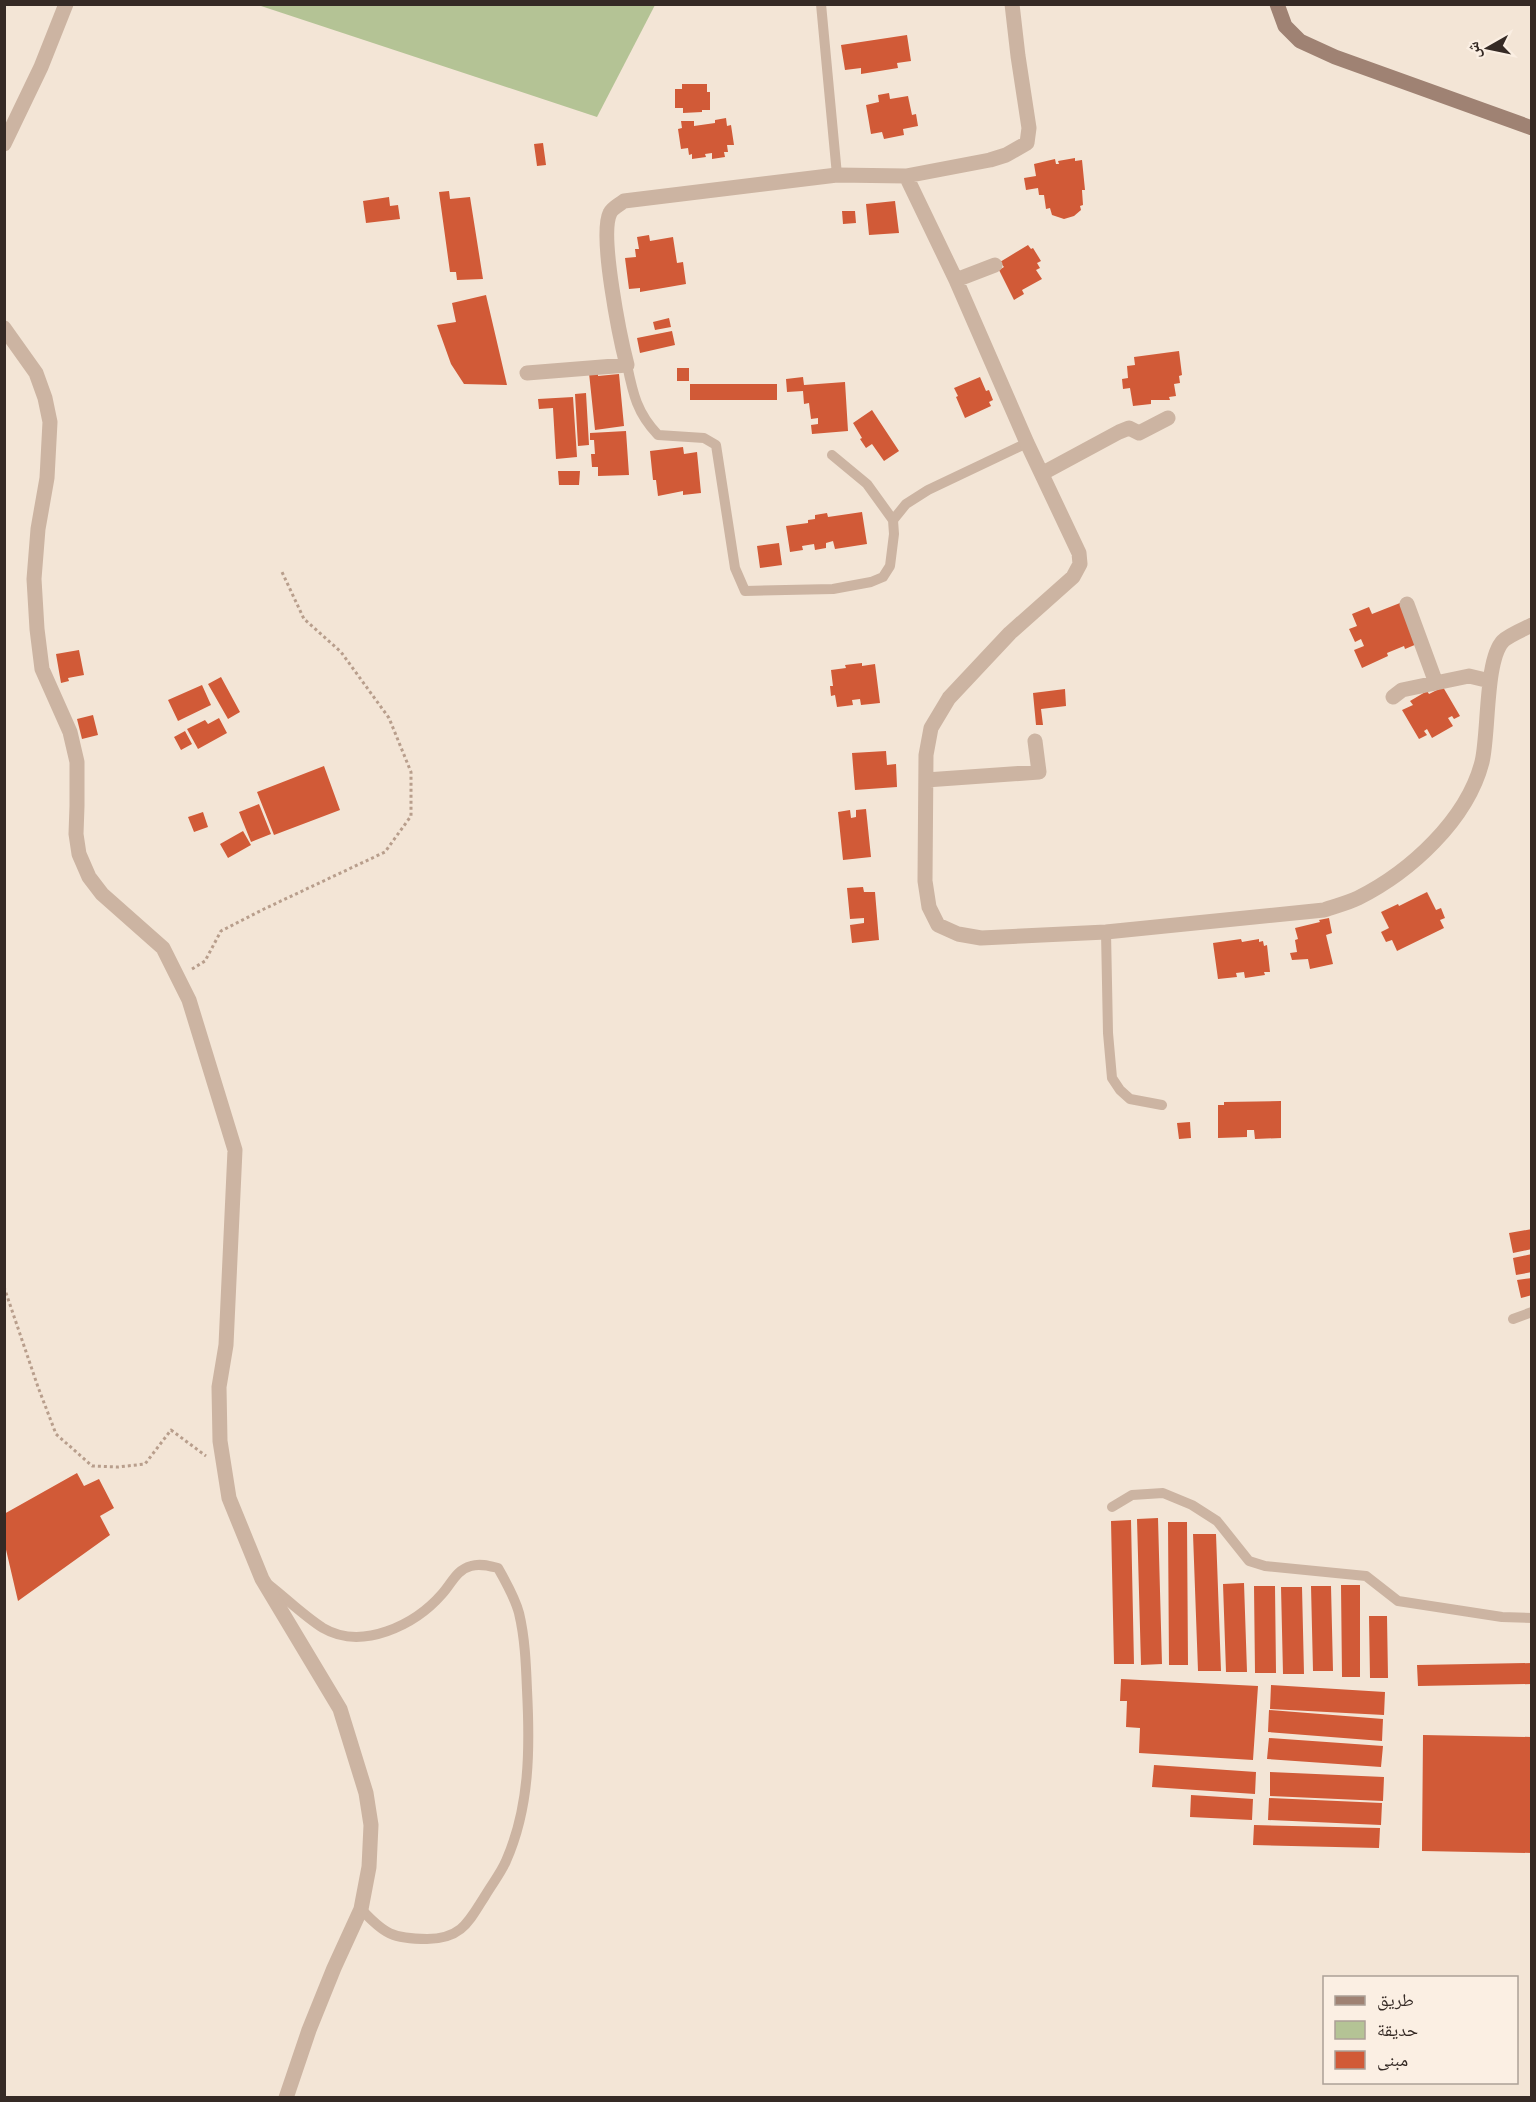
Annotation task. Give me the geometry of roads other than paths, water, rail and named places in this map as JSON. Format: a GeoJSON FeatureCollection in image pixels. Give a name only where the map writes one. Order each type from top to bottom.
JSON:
{"type":"FeatureCollection","features":[{"type":"Feature","properties":{"kind":"street"},"geometry":{"type":"LineString","coordinates":[[4,144],[41,67],[66,4]]}},
{"type":"Feature","properties":{"kind":"street"},"geometry":{"type":"LineString","coordinates":[[527,373],[627,365],[612,290],[606,227],[610,211],[624,201],[837,175],[906,176],[990,160],[1006,155],[1027,143],[1029,128],[1017,57],[1012,4]]}},
{"type":"Feature","properties":{"kind":"street"},"geometry":{"type":"LineString","coordinates":[[1277,4],[1285,26],[1300,41],[1335,57],[1532,128]]}},
{"type":"Feature","properties":{"kind":"street"},"geometry":{"type":"LineString","coordinates":[[906,176],[956,280],[1027,443],[1079,553],[1080,564],[1068,582],[1010,633],[949,698],[931,728],[926,755],[925,881],[929,907],[938,925],[958,934],[981,938],[1106,932],[1324,910],[1358,899],[1416,860],[1435,842],[1469,794],[1481,763],[1494,661],[1503,641],[1532,625]]}},
{"type":"Feature","properties":{"kind":"street"},"geometry":{"type":"LineString","coordinates":[[956,280],[995,265]]}},
{"type":"Feature","properties":{"kind":"street"},"geometry":{"type":"LineString","coordinates":[[4,328],[36,373],[50,422],[47,478],[38,529],[34,579],[37,629],[42,669],[70,732],[76,762],[76,834],[79,854],[89,877],[102,894],[163,948],[189,1000],[235,1150],[226,1345],[219,1387],[220,1441],[229,1498],[262,1579],[302,1649],[340,1708],[363,1783],[371,1825],[369,1867],[361,1909],[309,2030],[286,2097]]}},
{"type":"Feature","properties":{"kind":"street"},"geometry":{"type":"LineString","coordinates":[[1043,473],[1119,432],[1129,428],[1139,433],[1168,418]]}},
{"type":"Feature","properties":{"kind":"street"},"geometry":{"type":"LineString","coordinates":[[1407,604],[1436,683]]}},
{"type":"Feature","properties":{"kind":"street"},"geometry":{"type":"LineString","coordinates":[[1393,697],[1402,690],[1468,676],[1490,681]]}},
{"type":"Feature","properties":{"kind":"street"},"geometry":{"type":"LineString","coordinates":[[926,780],[1039,771],[1035,741]]}},
{"type":"Feature","properties":{"kind":"lane"},"geometry":{"type":"LineString","coordinates":[[821,4],[837,175]]}},
{"type":"Feature","properties":{"kind":"lane"},"geometry":{"type":"LineString","coordinates":[[627,365],[634,399],[645,422],[658,435],[704,438],[716,445],[735,568],[745,591],[832,589],[871,582],[884,577],[890,566],[894,534],[893,520],[867,484],[832,455]]}},
{"type":"Feature","properties":{"kind":"lane"},"geometry":{"type":"LineString","coordinates":[[893,520],[906,504],[928,489],[1027,443]]}},
{"type":"Feature","properties":{"kind":"lane"},"geometry":{"type":"LineString","coordinates":[[1106,932],[1108,1033],[1112,1078],[1130,1099],[1162,1105]]}},
{"type":"Feature","properties":{"kind":"lane"},"geometry":{"type":"LineString","coordinates":[[1513,1319],[1532,1312]]}},
{"type":"Feature","properties":{"kind":"lane"},"geometry":{"type":"LineString","coordinates":[[1112,1507],[1132,1495],[1163,1493],[1192,1505],[1218,1521],[1249,1561],[1265,1566],[1366,1576],[1398,1601],[1502,1617],[1532,1618]]}},
{"type":"Feature","properties":{"kind":"lane"},"geometry":{"type":"LineString","coordinates":[[262,1579],[324,1628],[344,1636],[369,1637],[398,1627],[442,1594],[456,1574],[471,1566],[484,1565],[498,1568],[519,1613],[526,1664],[529,1759],[524,1804],[506,1861],[472,1919],[459,1931],[438,1939],[392,1936],[375,1925],[361,1909]]}}]}
